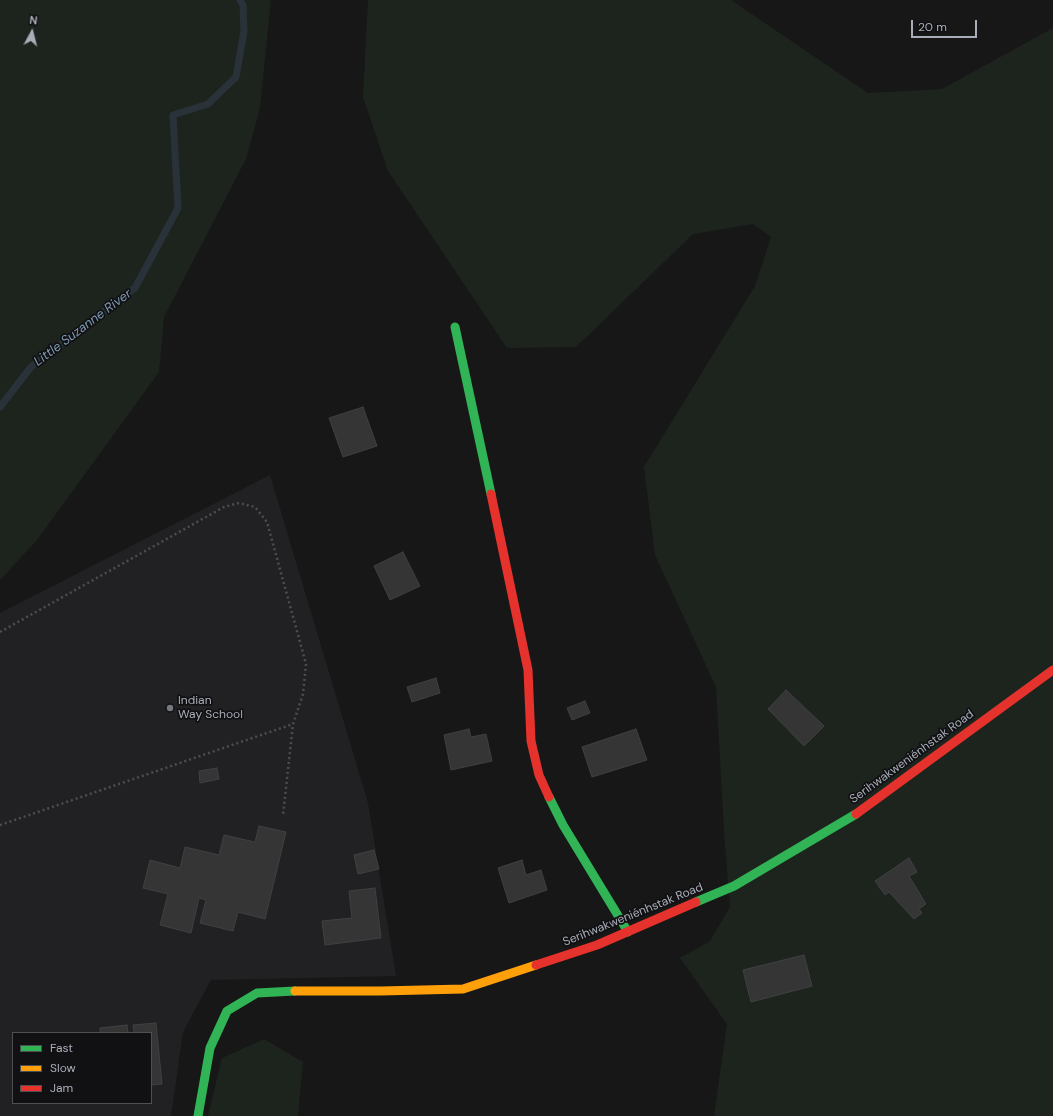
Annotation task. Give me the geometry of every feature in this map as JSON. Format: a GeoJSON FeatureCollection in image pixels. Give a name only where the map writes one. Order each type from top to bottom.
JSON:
{"type":"FeatureCollection","features":[{"type":"Feature","properties":{"kind":"street"},"geometry":{"type":"LineString","coordinates":[[455,327],[528,670],[531,741],[539,775],[563,825],[628,932]]}},
{"type":"Feature","properties":{"kind":"street","name":"Serihwakweniénhstak Road"},"geometry":{"type":"LineString","coordinates":[[198,1116],[210,1048],[226,1011],[257,993],[463,989],[597,945],[734,886],[854,815],[1053,670]]}},
{"type":"Feature","properties":{"kind":"path"},"geometry":{"type":"LineString","coordinates":[[0,632],[224,507],[238,503],[255,507],[267,522],[306,664],[303,694],[293,724],[283,815]]}},
{"type":"Feature","properties":{"kind":"path"},"geometry":{"type":"LineString","coordinates":[[0,825],[293,724]]}},
{"type":"Feature","properties":{"kind":"shaded area"},"geometry":{"type":"Polygon","coordinates":[[[0,0],[271,0],[260,108],[246,159],[164,317],[159,372],[37,540],[0,580],[0,0]]]}},
{"type":"Feature","properties":{"kind":"shaded area"},"geometry":{"type":"Polygon","coordinates":[[[368,0],[731,0],[868,93],[942,89],[1053,28],[1053,1116],[714,1116],[727,1024],[680,958],[710,941],[730,907],[724,832],[716,687],[655,555],[644,467],[755,286],[771,237],[753,224],[693,234],[576,347],[507,348],[388,171],[363,97],[368,0]]]}},
{"type":"Feature","properties":{"kind":"shaded area","name":"Indian Way School"},"geometry":{"type":"Polygon","coordinates":[[[270,475],[368,803],[396,976],[211,980],[183,1032],[171,1116],[0,1116],[0,613],[270,475]]]}},
{"type":"Feature","properties":{"kind":"shaded area"},"geometry":{"type":"Polygon","coordinates":[[[264,1039],[303,1062],[298,1116],[208,1116],[222,1058],[264,1039]]]}},
{"type":"Feature","properties":{"kind":"building"},"geometry":{"type":"Polygon","coordinates":[[[363,407],[377,446],[343,457],[329,418],[363,407]]]}},
{"type":"Feature","properties":{"kind":"building"},"geometry":{"type":"Polygon","coordinates":[[[403,552],[420,586],[390,600],[374,566],[403,552]]]}},
{"type":"Feature","properties":{"kind":"building"},"geometry":{"type":"Polygon","coordinates":[[[436,678],[440,693],[412,702],[407,687],[436,678]]]}},
{"type":"Feature","properties":{"kind":"building"},"geometry":{"type":"Polygon","coordinates":[[[786,690],[824,726],[804,746],[768,709],[786,690]]]}},
{"type":"Feature","properties":{"kind":"building"},"geometry":{"type":"Polygon","coordinates":[[[585,701],[590,713],[572,720],[567,708],[585,701]]]}},
{"type":"Feature","properties":{"kind":"building"},"geometry":{"type":"Polygon","coordinates":[[[469,729],[471,737],[486,734],[492,761],[451,770],[444,735],[469,729]]]}},
{"type":"Feature","properties":{"kind":"building"},"geometry":{"type":"Polygon","coordinates":[[[636,729],[647,760],[592,777],[582,747],[636,729]]]}},
{"type":"Feature","properties":{"kind":"building"},"geometry":{"type":"Polygon","coordinates":[[[217,768],[219,779],[200,783],[199,771],[217,768]]]}},
{"type":"Feature","properties":{"kind":"building"},"geometry":{"type":"Polygon","coordinates":[[[259,826],[286,832],[265,919],[238,912],[233,931],[200,923],[206,900],[199,898],[191,933],[160,925],[168,894],[143,888],[150,860],[180,868],[185,847],[219,855],[224,835],[255,842],[259,826]]]}},
{"type":"Feature","properties":{"kind":"building"},"geometry":{"type":"Polygon","coordinates":[[[374,850],[379,869],[358,874],[354,855],[374,850]]]}},
{"type":"Feature","properties":{"kind":"building"},"geometry":{"type":"Polygon","coordinates":[[[909,858],[917,872],[909,876],[926,904],[919,909],[922,913],[914,919],[889,892],[885,895],[875,881],[909,858]]]}},
{"type":"Feature","properties":{"kind":"building"},"geometry":{"type":"Polygon","coordinates":[[[522,860],[526,875],[541,870],[547,890],[509,903],[498,868],[522,860]]]}},
{"type":"Feature","properties":{"kind":"building"},"geometry":{"type":"Polygon","coordinates":[[[375,888],[381,938],[325,945],[322,921],[352,918],[349,891],[375,888]]]}},
{"type":"Feature","properties":{"kind":"building"},"geometry":{"type":"Polygon","coordinates":[[[804,955],[812,986],[751,1002],[743,970],[804,955]]]}},
{"type":"Feature","properties":{"kind":"building"},"geometry":{"type":"Polygon","coordinates":[[[156,1023],[162,1084],[152,1085],[152,1032],[134,1032],[133,1025],[156,1023]]]}},
{"type":"Feature","properties":{"kind":"building"},"geometry":{"type":"Polygon","coordinates":[[[127,1025],[128,1032],[100,1032],[100,1028],[127,1025]]]}},
{"type":"Feature","properties":{"kind":"waterway","name":"Little Suzanne River"},"geometry":{"type":"LineString","coordinates":[[0,407],[31,367],[135,288],[178,208],[173,115],[208,104],[236,77],[244,31],[243,5],[240,0]]}},
{"type":"Feature","properties":{"kind":"traffic: fast"},"geometry":{"type":"LineString","coordinates":[[455,327],[491,494]]}},
{"type":"Feature","properties":{"kind":"traffic: fast"},"geometry":{"type":"LineString","coordinates":[[549,797],[563,825],[628,932]]}},
{"type":"Feature","properties":{"kind":"traffic: fast"},"geometry":{"type":"LineString","coordinates":[[696,902],[734,886],[856,814]]}},
{"type":"Feature","properties":{"kind":"traffic: fast"},"geometry":{"type":"LineString","coordinates":[[198,1116],[210,1048],[227,1011],[257,993],[295,991]]}},
{"type":"Feature","properties":{"kind":"traffic: slow"},"geometry":{"type":"LineString","coordinates":[[295,991],[463,989],[536,965]]}},
{"type":"Feature","properties":{"kind":"traffic: jam"},"geometry":{"type":"LineString","coordinates":[[491,494],[528,670],[531,741],[539,775],[549,797]]}},
{"type":"Feature","properties":{"kind":"traffic: jam"},"geometry":{"type":"LineString","coordinates":[[856,814],[1053,670]]}},
{"type":"Feature","properties":{"kind":"traffic: jam"},"geometry":{"type":"LineString","coordinates":[[536,965],[597,945],[696,902]]}},
{"type":"Feature","properties":{"kind":"place","name":"Indian Way School"},"geometry":{"type":"Point","coordinates":[170,708]}}]}
